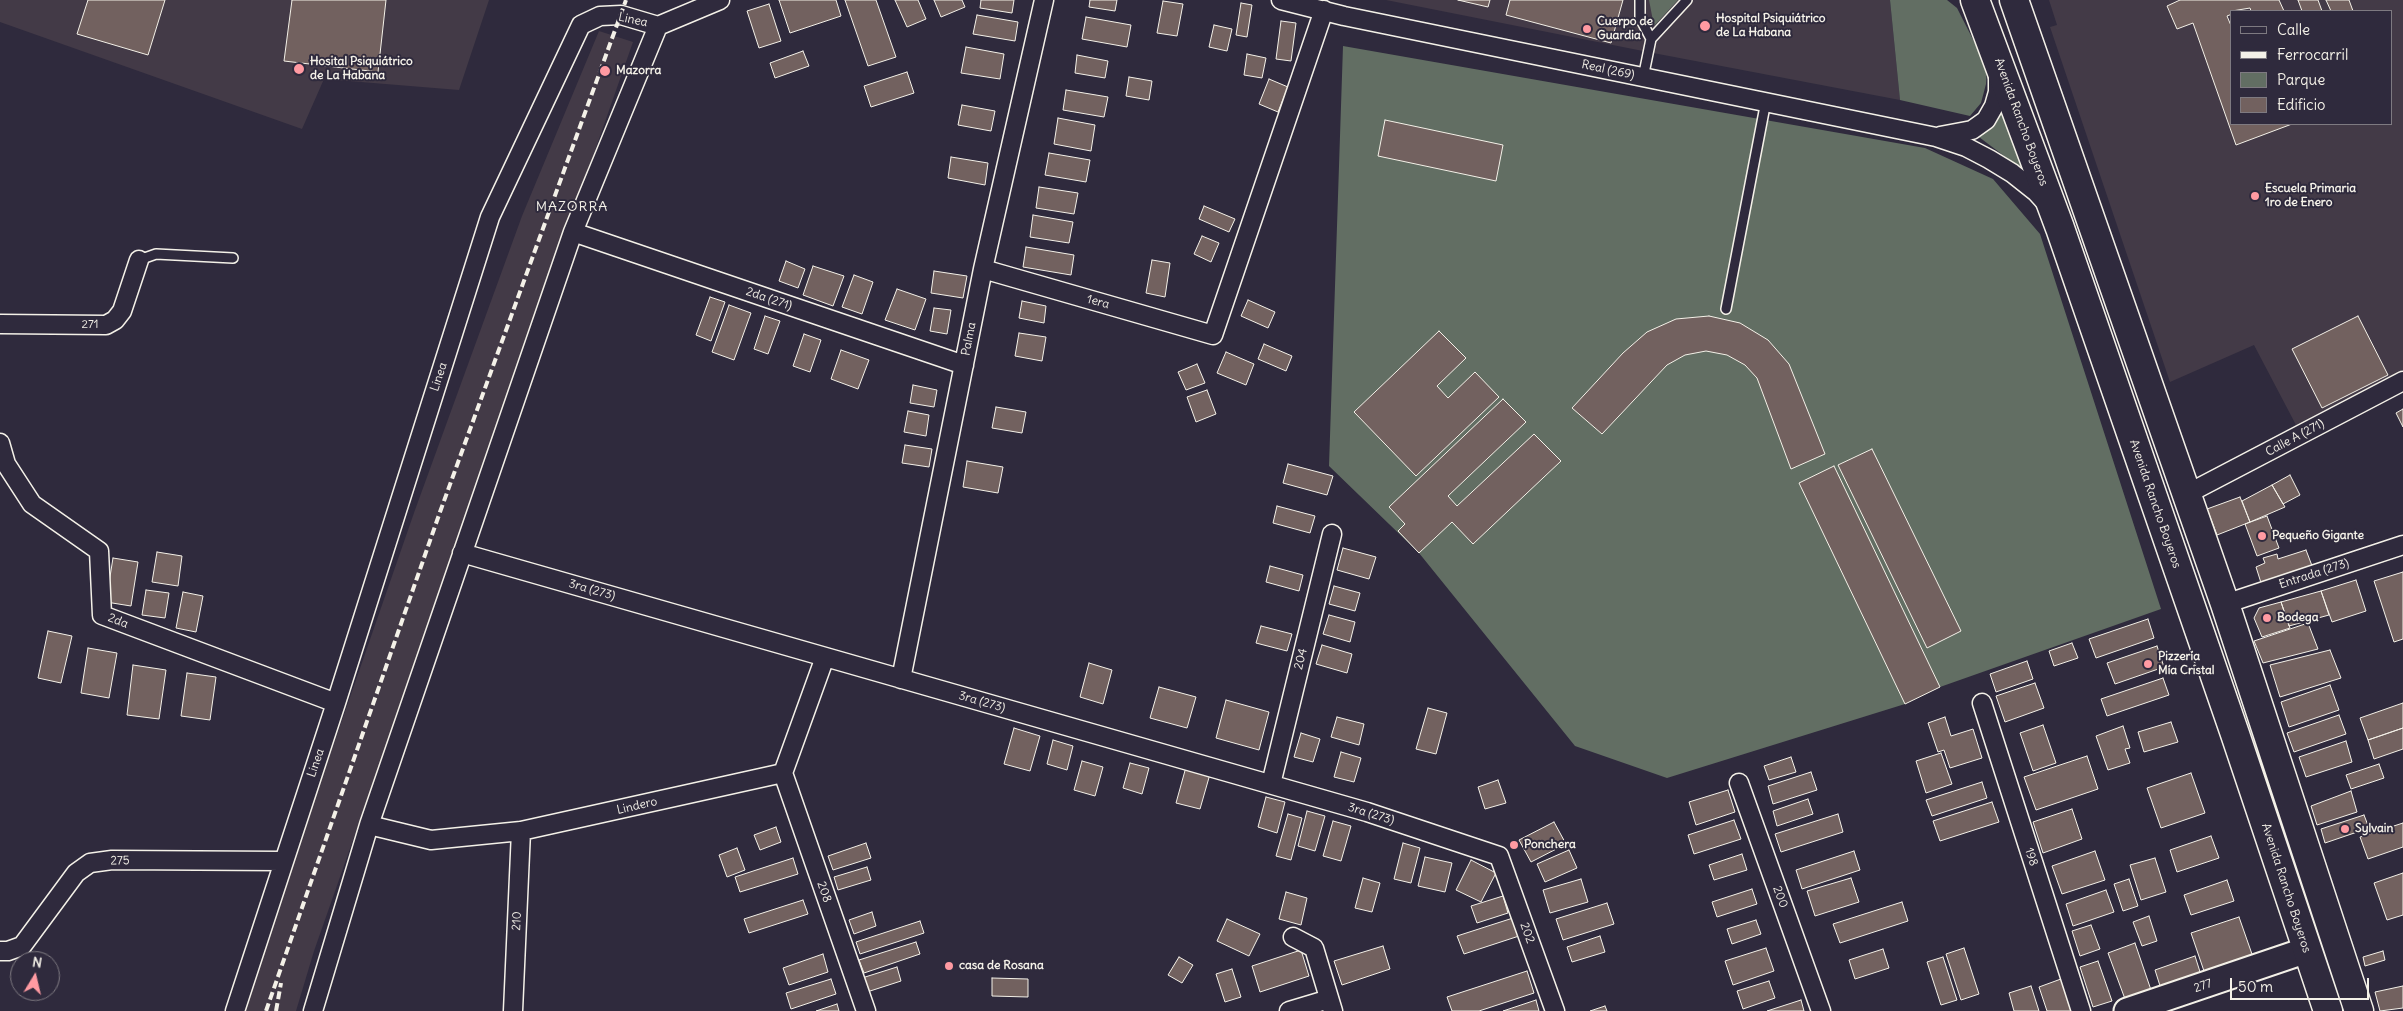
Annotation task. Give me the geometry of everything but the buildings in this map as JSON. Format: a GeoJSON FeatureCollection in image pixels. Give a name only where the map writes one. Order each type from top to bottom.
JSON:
{"type":"FeatureCollection","features":[{"type":"Feature","properties":{"kind":"highway"},"geometry":{"type":"LineString","coordinates":[[2014,0],[2225,604],[2359,1011]]}},
{"type":"Feature","properties":{"kind":"highway","name":"Avenida Rancho Boyeros"},"geometry":{"type":"LineString","coordinates":[[1974,6],[1996,56],[2060,228],[2235,734],[2328,1011]]}},
{"type":"Feature","properties":{"kind":"street"},"geometry":{"type":"LineString","coordinates":[[658,26],[720,0]]}},
{"type":"Feature","properties":{"kind":"street","name":"Palma"},"geometry":{"type":"LineString","coordinates":[[901,679],[983,269],[1044,0]]}},
{"type":"Feature","properties":{"kind":"street","name":"Real (269)"},"geometry":{"type":"LineString","coordinates":[[1281,0],[1643,78],[1766,101],[1936,137],[1966,147],[2012,173],[2036,192],[2046,204],[2060,228]]}},
{"type":"Feature","properties":{"kind":"street","name":"1era"},"geometry":{"type":"LineString","coordinates":[[983,269],[1213,335],[1324,10]]}},
{"type":"Feature","properties":{"kind":"street","name":"Linea"},"geometry":{"type":"LineString","coordinates":[[235,1011],[282,861],[336,703],[490,217],[581,24],[600,16],[621,15],[658,26],[573,232],[369,825],[314,1011]]}},
{"type":"Feature","properties":{"kind":"street","name":"Real (269)"},"geometry":{"type":"LineString","coordinates":[[1936,137],[1972,130],[1986,120],[1994,106],[1998,92],[1999,77],[1996,56]]}},
{"type":"Feature","properties":{"kind":"street","name":"2da (271)"},"geometry":{"type":"LineString","coordinates":[[573,232],[964,365]]}},
{"type":"Feature","properties":{"kind":"street","name":"271"},"geometry":{"type":"LineString","coordinates":[[0,324],[106,325],[115,320],[122,311],[139,260]]}},
{"type":"Feature","properties":{"kind":"street","name":"Calle A (271)"},"geometry":{"type":"LineString","coordinates":[[2187,494],[2403,381]]}},
{"type":"Feature","properties":{"kind":"street","name":"2da"},"geometry":{"type":"LineString","coordinates":[[0,443],[3,464],[32,504],[99,551],[102,615],[336,703]]}},
{"type":"Feature","properties":{"kind":"street","name":"204"},"geometry":{"type":"LineString","coordinates":[[1271,784],[1332,534]]}},
{"type":"Feature","properties":{"kind":"street","name":"Entrada (273)"},"geometry":{"type":"LineString","coordinates":[[2225,604],[2403,545]]}},
{"type":"Feature","properties":{"kind":"street","name":"3ra (273)"},"geometry":{"type":"LineString","coordinates":[[462,553],[1367,812],[1499,856]]}},
{"type":"Feature","properties":{"kind":"street"},"geometry":{"type":"LineString","coordinates":[[783,773],[826,657]]}},
{"type":"Feature","properties":{"kind":"street","name":"198"},"geometry":{"type":"LineString","coordinates":[[1982,703],[2081,1011]]}},
{"type":"Feature","properties":{"kind":"street","name":"Lindero"},"geometry":{"type":"LineString","coordinates":[[369,825],[431,840],[521,831],[783,773]]}},
{"type":"Feature","properties":{"kind":"street","name":"208"},"geometry":{"type":"LineString","coordinates":[[783,773],[866,1011]]}},
{"type":"Feature","properties":{"kind":"street","name":"200"},"geometry":{"type":"LineString","coordinates":[[1739,783],[1821,1011]]}},
{"type":"Feature","properties":{"kind":"street","name":"210"},"geometry":{"type":"LineString","coordinates":[[513,1011],[521,831]]}},
{"type":"Feature","properties":{"kind":"street","name":"202"},"geometry":{"type":"LineString","coordinates":[[1499,856],[1555,1011]]}},
{"type":"Feature","properties":{"kind":"street","name":"275"},"geometry":{"type":"LineString","coordinates":[[0,951],[8,951],[22,946],[76,873],[90,863],[112,860],[282,861]]}},
{"type":"Feature","properties":{"kind":"street"},"geometry":{"type":"LineString","coordinates":[[1289,1011],[1331,1005],[1314,948],[1293,937]]}},
{"type":"Feature","properties":{"kind":"street","name":"277"},"geometry":{"type":"LineString","coordinates":[[2127,1011],[2307,950]]}},
{"type":"Feature","properties":{"kind":"lane"},"geometry":{"type":"LineString","coordinates":[[1640,0],[1640,18],[1651,39]]}},
{"type":"Feature","properties":{"kind":"lane"},"geometry":{"type":"LineString","coordinates":[[1643,78],[1651,39],[1687,0]]}},
{"type":"Feature","properties":{"kind":"lane"},"geometry":{"type":"LineString","coordinates":[[1726,309],[1766,101]]}},
{"type":"Feature","properties":{"kind":"lane"},"geometry":{"type":"LineString","coordinates":[[139,260],[156,254],[233,258]]}},
{"type":"Feature","properties":{"kind":"shaded area","name":"Hosital Psiquiátrico de La Habana"},"geometry":{"type":"Polygon","coordinates":[[[0,0],[489,0],[459,90],[324,79],[302,129],[0,22],[0,0]]]}},
{"type":"Feature","properties":{"kind":"shaded area","name":"Hospital Psiquiátrico de La Habana"},"geometry":{"type":"Polygon","coordinates":[[[1386,0],[1890,0],[1900,100],[1648,52],[1386,0]]]}},
{"type":"Feature","properties":{"kind":"shaded area","name":"Escuela Primaria 1ro de Enero"},"geometry":{"type":"Polygon","coordinates":[[[2049,0],[2403,0],[2403,370],[2296,425],[2254,345],[2170,382],[2050,27],[2057,25],[2049,0]]]}},
{"type":"Feature","properties":{"kind":"shaded area"},"geometry":{"type":"Polygon","coordinates":[[[599,31],[633,42],[314,951],[296,1011],[241,1011],[415,510],[522,216],[599,31]]]}},
{"type":"Feature","properties":{"kind":"green space"},"geometry":{"type":"Polygon","coordinates":[[[1649,0],[1678,0],[1654,26],[1649,0]]]}},
{"type":"Feature","properties":{"kind":"green space"},"geometry":{"type":"Polygon","coordinates":[[[1890,0],[1947,0],[1957,8],[1987,67],[1986,84],[1981,103],[1970,116],[1900,100],[1890,0]]]}},
{"type":"Feature","properties":{"kind":"green space"},"geometry":{"type":"Polygon","coordinates":[[[1343,46],[1925,148],[1993,179],[2040,234],[2161,609],[1940,687],[1905,704],[1667,778],[1575,746],[1419,553],[1329,466],[1343,46]]]}},
{"type":"Feature","properties":{"kind":"green space"},"geometry":{"type":"Polygon","coordinates":[[[2003,97],[2028,174],[1979,137],[1994,120],[2003,97]]]}},
{"type":"Feature","properties":{"kind":"railway"},"geometry":{"type":"LineString","coordinates":[[266,1011],[440,512],[626,0]]}},
{"type":"Feature","properties":{"kind":"railway"},"geometry":{"type":"LineString","coordinates":[[276,1011],[281,983]]}},
{"type":"Feature","properties":{"kind":"place","name":"Hospital Psiquiátrico de La Habana"},"geometry":{"type":"Point","coordinates":[1705,26]}},
{"type":"Feature","properties":{"kind":"place","name":"Cuerpo de Guardia"},"geometry":{"type":"Point","coordinates":[1587,29]}},
{"type":"Feature","properties":{"kind":"place","name":"Hosital Psiquiátrico de La Habana"},"geometry":{"type":"Point","coordinates":[299,69]}},
{"type":"Feature","properties":{"kind":"place","name":"Mazorra"},"geometry":{"type":"Point","coordinates":[605,71]}},
{"type":"Feature","properties":{"kind":"place","name":"Escuela Primaria 1ro de Enero"},"geometry":{"type":"Point","coordinates":[2255,196]}},
{"type":"Feature","properties":{"kind":"place","name":"Pequeño Gigante"},"geometry":{"type":"Point","coordinates":[2262,536]}},
{"type":"Feature","properties":{"kind":"place","name":"Bodega"},"geometry":{"type":"Point","coordinates":[2267,618]}},
{"type":"Feature","properties":{"kind":"place","name":"Pizzería Mía Cristal"},"geometry":{"type":"Point","coordinates":[2148,664]}},
{"type":"Feature","properties":{"kind":"place","name":"Sylvain"},"geometry":{"type":"Point","coordinates":[2345,829]}},
{"type":"Feature","properties":{"kind":"place","name":"Ponchera"},"geometry":{"type":"Point","coordinates":[1514,845]}},
{"type":"Feature","properties":{"kind":"place","name":"casa de Rosana"},"geometry":{"type":"Point","coordinates":[949,966]}},
{"type":"Feature","properties":{"kind":"district","name":"MAZORRA"},"geometry":{"type":"Point","coordinates":[572,207]}}]}
